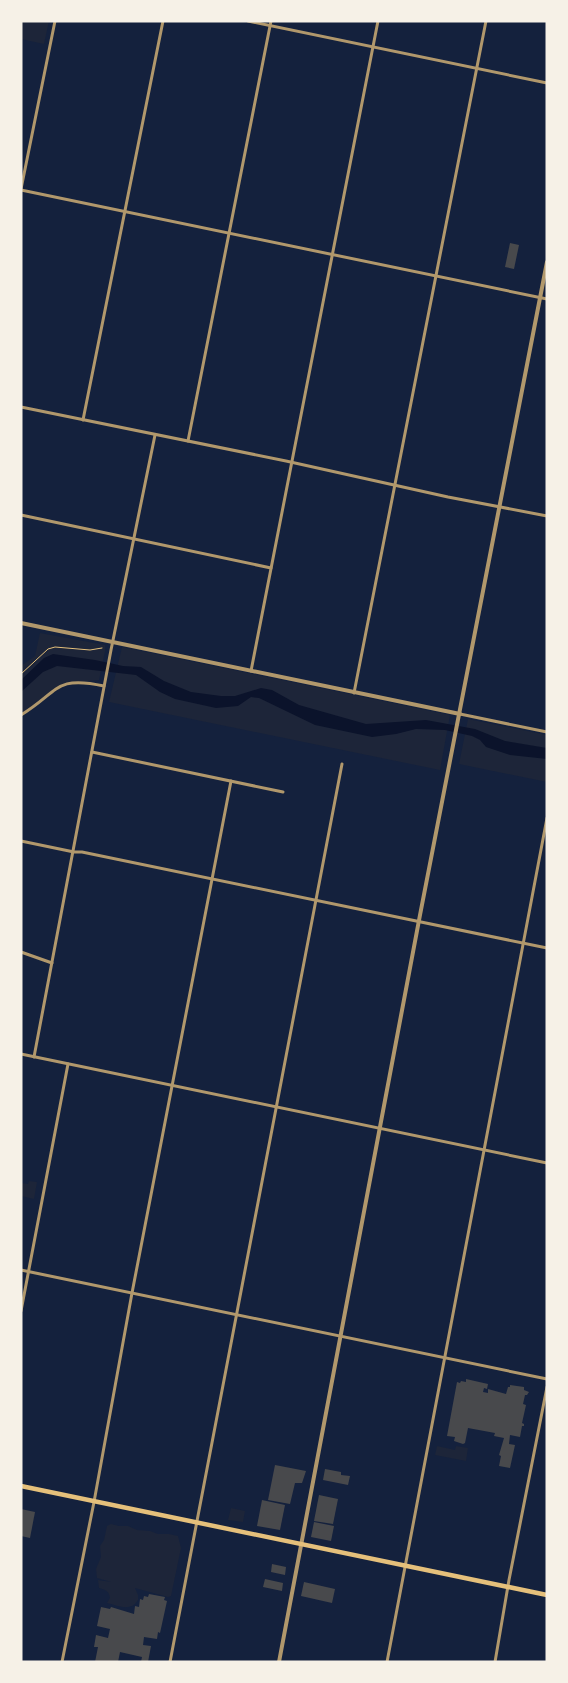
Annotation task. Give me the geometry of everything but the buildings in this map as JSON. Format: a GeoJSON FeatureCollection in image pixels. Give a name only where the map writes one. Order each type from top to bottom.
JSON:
{"type":"FeatureCollection","features":[{"type":"Feature","properties":{"kind":"main road"},"geometry":{"type":"LineString","coordinates":[[21,1486],[547,1595]]}},
{"type":"Feature","properties":{"kind":"street"},"geometry":{"type":"LineString","coordinates":[[55,21],[21,190],[547,299]]}},
{"type":"Feature","properties":{"kind":"street"},"geometry":{"type":"LineString","coordinates":[[83,420],[162,21]]}},
{"type":"Feature","properties":{"kind":"street"},"geometry":{"type":"LineString","coordinates":[[248,21],[270,24],[373,48],[547,83]]}},
{"type":"Feature","properties":{"kind":"street"},"geometry":{"type":"LineString","coordinates":[[251,671],[378,21]]}},
{"type":"Feature","properties":{"kind":"street"},"geometry":{"type":"LineString","coordinates":[[354,693],[486,21]]}},
{"type":"Feature","properties":{"kind":"street"},"geometry":{"type":"LineString","coordinates":[[188,441],[270,24]]}},
{"type":"Feature","properties":{"kind":"street"},"geometry":{"type":"LineString","coordinates":[[279,1662],[419,922],[547,262]]}},
{"type":"Feature","properties":{"kind":"street"},"geometry":{"type":"LineString","coordinates":[[21,407],[547,516]]}},
{"type":"Feature","properties":{"kind":"street"},"geometry":{"type":"LineString","coordinates":[[34,1057],[104,686],[155,434]]}},
{"type":"Feature","properties":{"kind":"street"},"geometry":{"type":"LineString","coordinates":[[21,515],[270,568]]}},
{"type":"Feature","properties":{"kind":"street"},"geometry":{"type":"LineString","coordinates":[[21,623],[547,732]]}},
{"type":"Feature","properties":{"kind":"street"},"geometry":{"type":"LineString","coordinates":[[21,715],[57,687],[68,683],[79,682],[104,686]]}},
{"type":"Feature","properties":{"kind":"street"},"geometry":{"type":"LineString","coordinates":[[92,752],[283,792]]}},
{"type":"Feature","properties":{"kind":"street"},"geometry":{"type":"LineString","coordinates":[[170,1662],[342,764]]}},
{"type":"Feature","properties":{"kind":"street"},"geometry":{"type":"LineString","coordinates":[[62,1662],[231,781]]}},
{"type":"Feature","properties":{"kind":"street"},"geometry":{"type":"LineString","coordinates":[[386,1662],[547,818]]}},
{"type":"Feature","properties":{"kind":"street"},"geometry":{"type":"LineString","coordinates":[[21,841],[212,878],[547,948]]}},
{"type":"Feature","properties":{"kind":"street"},"geometry":{"type":"LineString","coordinates":[[21,952],[52,964]]}},
{"type":"Feature","properties":{"kind":"street"},"geometry":{"type":"LineString","coordinates":[[21,1054],[547,1163]]}},
{"type":"Feature","properties":{"kind":"street"},"geometry":{"type":"LineString","coordinates":[[21,1311],[68,1064]]}},
{"type":"Feature","properties":{"kind":"street"},"geometry":{"type":"LineString","coordinates":[[21,1270],[547,1379]]}},
{"type":"Feature","properties":{"kind":"street"},"geometry":{"type":"LineString","coordinates":[[495,1662],[547,1387]]}},
{"type":"Feature","properties":{"kind":"path"},"geometry":{"type":"LineString","coordinates":[[21,674],[48,649],[55,647],[90,650],[102,648]]}},
{"type":"Feature","properties":{"kind":"shaded area"},"geometry":{"type":"Polygon","coordinates":[[[21,21],[49,21],[44,44],[21,39],[21,21]]]}},
{"type":"Feature","properties":{"kind":"shaded area"},"geometry":{"type":"Polygon","coordinates":[[[40,633],[105,645],[99,680],[68,683],[21,715],[21,666],[35,656],[40,633]]]}},
{"type":"Feature","properties":{"kind":"shaded area"},"geometry":{"type":"Polygon","coordinates":[[[122,647],[450,715],[440,770],[109,702],[122,647]]]}},
{"type":"Feature","properties":{"kind":"shaded area"},"geometry":{"type":"Polygon","coordinates":[[[53,654],[123,666],[141,667],[164,681],[191,692],[235,696],[261,688],[272,690],[299,705],[366,724],[426,720],[475,729],[505,741],[547,748],[547,759],[510,755],[486,747],[480,740],[472,736],[445,730],[416,729],[372,737],[315,725],[259,698],[251,697],[238,706],[216,708],[175,699],[160,692],[136,675],[57,666],[43,672],[21,692],[21,680],[44,658],[53,654]]]}},
{"type":"Feature","properties":{"kind":"shaded area"},"geometry":{"type":"Polygon","coordinates":[[[468,719],[547,735],[547,782],[459,764],[468,719]]]}},
{"type":"Feature","properties":{"kind":"shaded area"},"geometry":{"type":"Polygon","coordinates":[[[29,1181],[37,1182],[34,1199],[21,1196],[21,1183],[28,1184],[29,1181]]]}},
{"type":"Feature","properties":{"kind":"shaded area"},"geometry":{"type":"Polygon","coordinates":[[[437,1446],[455,1450],[456,1446],[468,1448],[466,1461],[435,1455],[437,1446]]]}},
{"type":"Feature","properties":{"kind":"shaded area"},"geometry":{"type":"Polygon","coordinates":[[[231,1508],[245,1511],[243,1522],[228,1520],[231,1508]]]}},
{"type":"Feature","properties":{"kind":"shaded area"},"geometry":{"type":"Polygon","coordinates":[[[111,1524],[128,1526],[137,1530],[158,1534],[178,1536],[181,1548],[171,1596],[168,1597],[135,1588],[138,1600],[132,1606],[120,1607],[107,1603],[110,1598],[109,1594],[99,1588],[98,1580],[111,1582],[97,1578],[96,1569],[101,1557],[100,1546],[104,1540],[107,1526],[111,1524]]]}}]}
